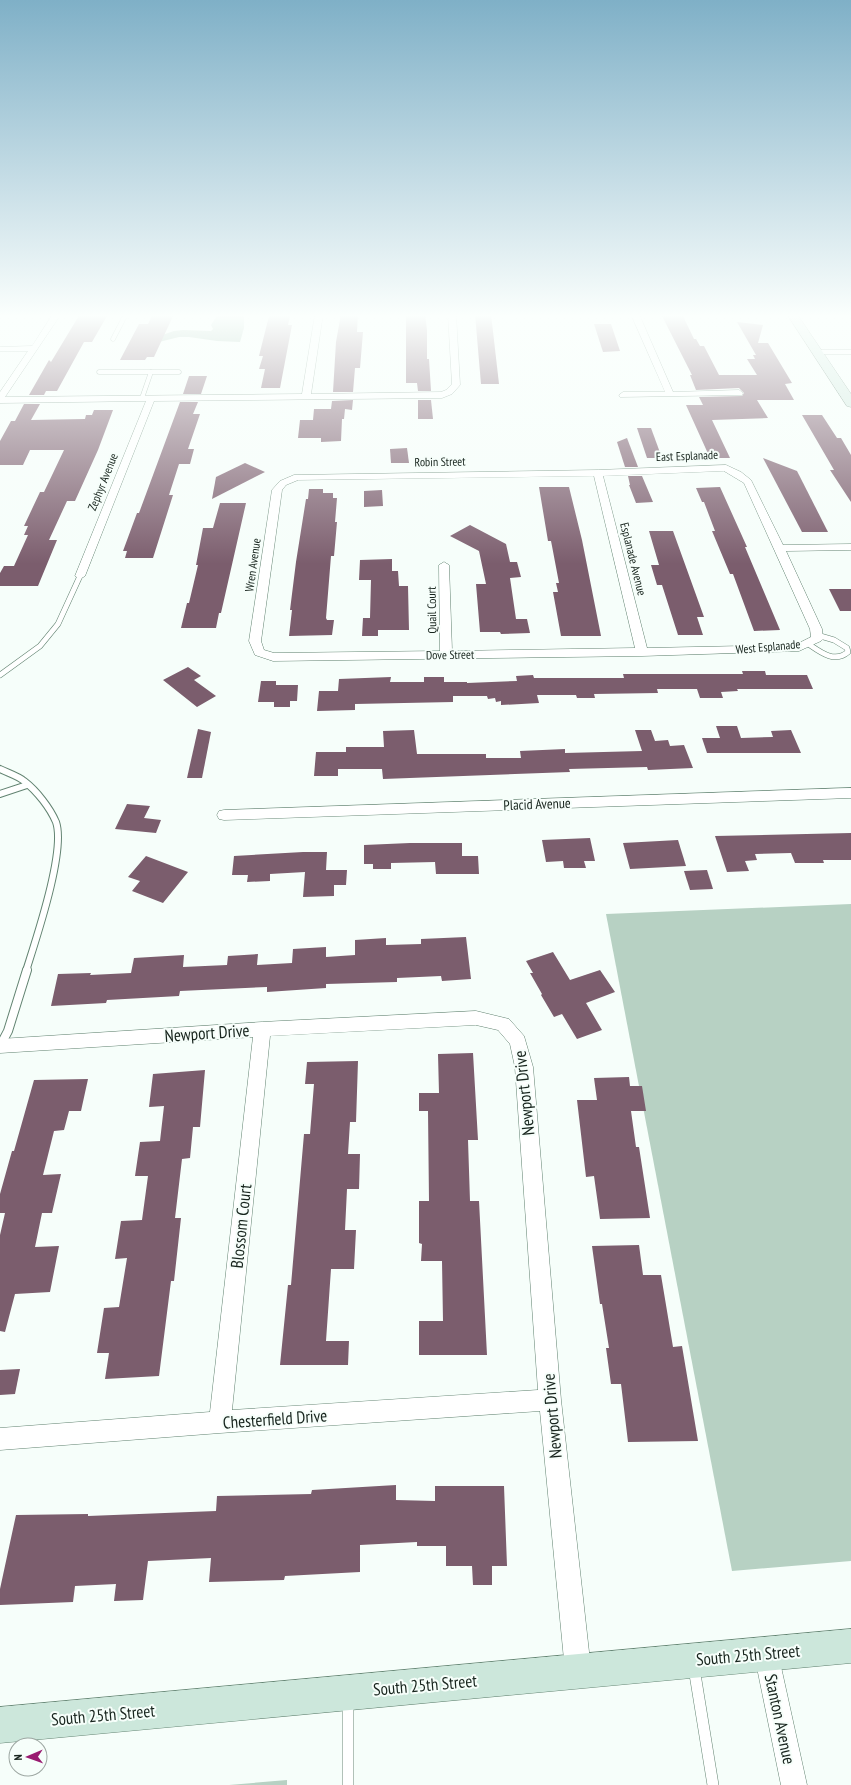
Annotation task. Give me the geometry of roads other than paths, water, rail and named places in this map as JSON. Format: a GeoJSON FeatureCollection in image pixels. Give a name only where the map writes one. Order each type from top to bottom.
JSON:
{"type":"FeatureCollection","features":[{"type":"Feature","properties":{"kind":"main road","name":"South 25th Street"},"geometry":{"type":"LineString","coordinates":[[0,1725],[578,1670],[851,1646]]}},
{"type":"Feature","properties":{"kind":"street"},"geometry":{"type":"LineString","coordinates":[[0,399],[202,397]]}},
{"type":"Feature","properties":{"kind":"street","name":"Zephyr Avenue"},"geometry":{"type":"LineString","coordinates":[[80,576],[146,398]]}},
{"type":"Feature","properties":{"kind":"street","name":"East Esplanade"},"geometry":{"type":"LineString","coordinates":[[598,472],[726,468],[748,482],[780,548]]}},
{"type":"Feature","properties":{"kind":"street","name":"Robin Street"},"geometry":{"type":"LineString","coordinates":[[284,483],[297,477],[598,472]]}},
{"type":"Feature","properties":{"kind":"street","name":"Esplanade Avenue"},"geometry":{"type":"LineString","coordinates":[[598,472],[642,652]]}},
{"type":"Feature","properties":{"kind":"street","name":"Wren Avenue"},"geometry":{"type":"LineString","coordinates":[[259,652],[255,641],[271,528],[277,490],[284,483]]}},
{"type":"Feature","properties":{"kind":"street"},"geometry":{"type":"LineString","coordinates":[[780,548],[851,546]]}},
{"type":"Feature","properties":{"kind":"street","name":"West Esplanade"},"geometry":{"type":"LineString","coordinates":[[642,652],[743,650],[798,647],[817,639],[816,629],[780,548]]}},
{"type":"Feature","properties":{"kind":"street","name":"Quail Court"},"geometry":{"type":"LineString","coordinates":[[444,565],[446,655]]}},
{"type":"Feature","properties":{"kind":"street","name":"Dove Street"},"geometry":{"type":"LineString","coordinates":[[259,652],[273,656],[642,652]]}},
{"type":"Feature","properties":{"kind":"street","name":"Placid Avenue"},"geometry":{"type":"LineString","coordinates":[[224,815],[851,793]]}},
{"type":"Feature","properties":{"kind":"street","name":"Newport Drive"},"geometry":{"type":"LineString","coordinates":[[0,1046],[262,1029],[476,1018],[503,1024],[518,1041],[524,1067],[550,1400],[578,1670]]}},
{"type":"Feature","properties":{"kind":"street","name":"Blossom Court"},"geometry":{"type":"LineString","coordinates":[[220,1422],[262,1029]]}},
{"type":"Feature","properties":{"kind":"street","name":"Chesterfield Drive"},"geometry":{"type":"LineString","coordinates":[[0,1439],[220,1422],[550,1400]]}},
{"type":"Feature","properties":{"kind":"street","name":"Stanton Avenue"},"geometry":{"type":"LineString","coordinates":[[766,1653],[794,1785]]}},
{"type":"Feature","properties":{"kind":"lane"},"geometry":{"type":"LineString","coordinates":[[0,675],[40,646],[58,624],[80,576]]}},
{"type":"Feature","properties":{"kind":"lane"},"geometry":{"type":"LineString","coordinates":[[807,643],[831,657],[840,656],[848,652],[847,648],[834,640],[817,635]]}},
{"type":"Feature","properties":{"kind":"lane"},"geometry":{"type":"LineString","coordinates":[[0,769],[24,781],[43,801],[56,823],[58,849],[43,912],[8,1031],[0,1046]]}},
{"type":"Feature","properties":{"kind":"lane"},"geometry":{"type":"LineString","coordinates":[[0,794],[28,785]]}},
{"type":"Feature","properties":{"kind":"lane"},"geometry":{"type":"LineString","coordinates":[[692,1660],[713,1785]]}},
{"type":"Feature","properties":{"kind":"lane"},"geometry":{"type":"LineString","coordinates":[[348,1692],[348,1785]]}}]}
